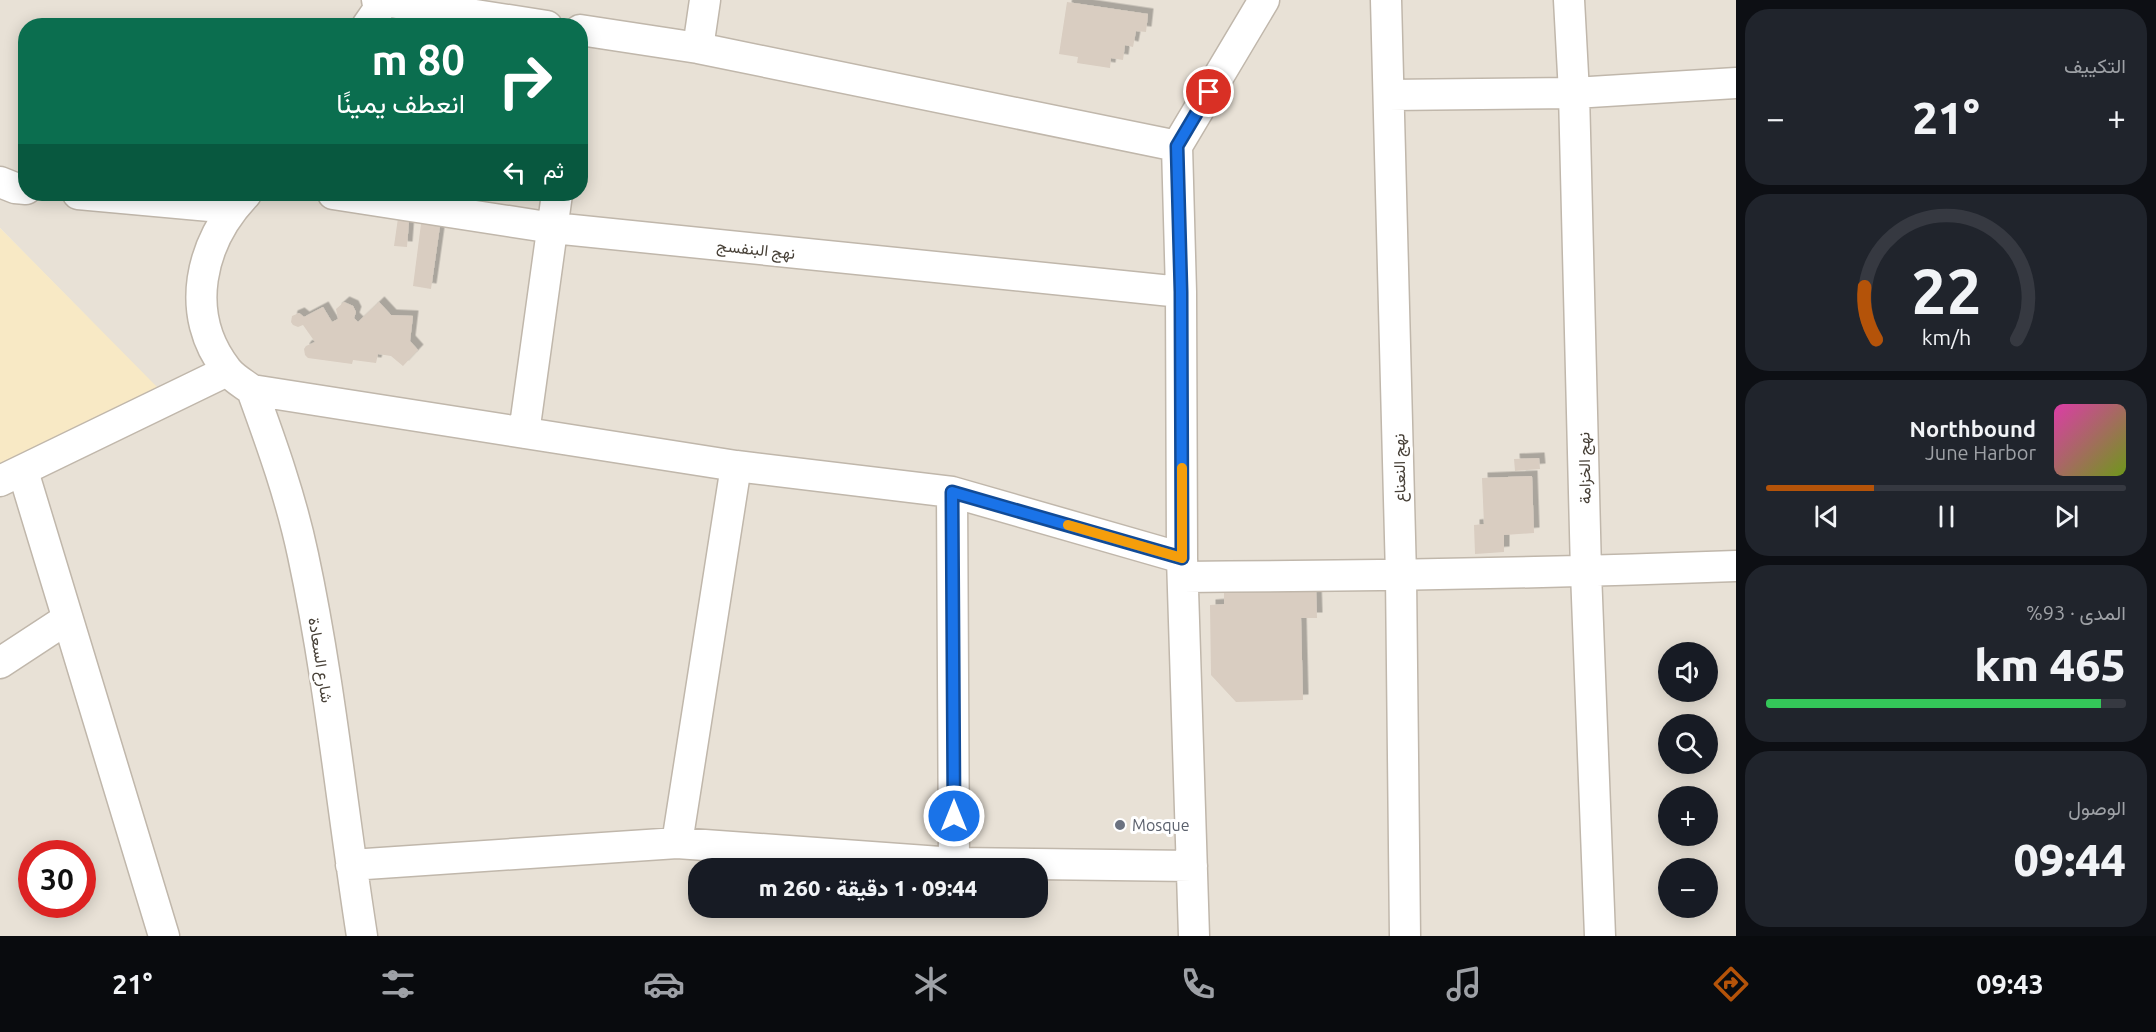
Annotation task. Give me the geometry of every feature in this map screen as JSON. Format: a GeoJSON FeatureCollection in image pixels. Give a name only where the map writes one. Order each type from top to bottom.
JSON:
{"type":"FeatureCollection","features":[{"type":"Feature","properties":{"kind":"street"},"geometry":{"type":"LineString","coordinates":[[372,18],[382,0],[496,18]]}},
{"type":"Feature","properties":{"kind":"street"},"geometry":{"type":"LineString","coordinates":[[698,48],[705,0]]}},
{"type":"Feature","properties":{"kind":"street"},"geometry":{"type":"LineString","coordinates":[[1194,936],[1183,568],[1181,292],[1177,146],[1263,0]]}},
{"type":"Feature","properties":{"kind":"street","name":"نهج النعناع"},"geometry":{"type":"LineString","coordinates":[[1386,0],[1401,576],[1405,936]]}},
{"type":"Feature","properties":{"kind":"street","name":"نهج الخزامة"},"geometry":{"type":"LineString","coordinates":[[1569,0],[1574,93],[1586,572],[1600,936]]}},
{"type":"Feature","properties":{"kind":"street"},"geometry":{"type":"LineString","coordinates":[[588,31],[698,48],[1177,146]]}},
{"type":"Feature","properties":{"kind":"street"},"geometry":{"type":"LineString","coordinates":[[1389,95],[1574,93],[1736,83]]}},
{"type":"Feature","properties":{"kind":"street"},"geometry":{"type":"LineString","coordinates":[[0,182],[18,188]]}},
{"type":"Feature","properties":{"kind":"street"},"geometry":{"type":"LineString","coordinates":[[239,201],[210,249],[201,286],[204,330],[227,371],[252,390],[736,466],[952,492],[1183,568],[1401,576],[1736,566]]}},
{"type":"Feature","properties":{"kind":"street","name":"نهج البنفسج"},"geometry":{"type":"LineString","coordinates":[[378,201],[553,228],[1181,292]]}},
{"type":"Feature","properties":{"kind":"street"},"geometry":{"type":"LineString","coordinates":[[524,433],[556,201]]}},
{"type":"Feature","properties":{"kind":"street"},"geometry":{"type":"LineString","coordinates":[[164,936],[67,619],[12,476],[227,371]]}},
{"type":"Feature","properties":{"kind":"street","name":"شارع السعادة"},"geometry":{"type":"LineString","coordinates":[[252,390],[281,470],[303,554],[324,671],[362,936]]}},
{"type":"Feature","properties":{"kind":"street"},"geometry":{"type":"LineString","coordinates":[[677,843],[736,466]]}},
{"type":"Feature","properties":{"kind":"street"},"geometry":{"type":"LineString","coordinates":[[952,492],[954,858]]}},
{"type":"Feature","properties":{"kind":"street"},"geometry":{"type":"LineString","coordinates":[[0,663],[67,619]]}},
{"type":"Feature","properties":{"kind":"street"},"geometry":{"type":"LineString","coordinates":[[351,865],[677,843],[896,858]]}},
{"type":"Feature","properties":{"kind":"street"},"geometry":{"type":"LineString","coordinates":[[1048,864],[1192,866]]}},
{"type":"Feature","properties":{"kind":"shaded area"},"geometry":{"type":"Polygon","coordinates":[[[0,0],[1736,0],[1736,936],[0,936],[0,470],[161,392],[0,228],[0,0]]]}},
{"type":"Feature","properties":{"kind":"sand"},"geometry":{"type":"Polygon","coordinates":[[[0,228],[162,392],[0,470],[0,228]]]}},
{"type":"Feature","properties":{"kind":"building"},"geometry":{"type":"Polygon","coordinates":[[[1067,2],[1148,14],[1146,32],[1136,31],[1133,47],[1125,45],[1123,60],[1111,58],[1110,68],[1077,63],[1078,57],[1059,54],[1067,2]]]}},
{"type":"Feature","properties":{"kind":"building"},"geometry":{"type":"Polygon","coordinates":[[[398,218],[409,221],[407,247],[394,246],[398,218]]]}},
{"type":"Feature","properties":{"kind":"building"},"geometry":{"type":"Polygon","coordinates":[[[421,224],[440,226],[431,289],[413,286],[421,224]]]}},
{"type":"Feature","properties":{"kind":"building"},"geometry":{"type":"Polygon","coordinates":[[[344,302],[353,306],[356,312],[354,318],[358,322],[379,302],[391,315],[413,316],[410,341],[418,350],[403,366],[391,356],[378,354],[376,363],[353,360],[352,364],[308,358],[304,349],[315,342],[303,325],[298,327],[293,325],[292,316],[299,313],[304,317],[323,307],[332,322],[338,319],[336,309],[344,302]]]}},
{"type":"Feature","properties":{"kind":"building"},"geometry":{"type":"Polygon","coordinates":[[[1539,458],[1540,469],[1515,471],[1514,459],[1539,458]]]}},
{"type":"Feature","properties":{"kind":"building"},"geometry":{"type":"Polygon","coordinates":[[[1532,476],[1534,533],[1504,535],[1504,552],[1475,554],[1474,525],[1484,524],[1482,478],[1532,476]]]}},
{"type":"Feature","properties":{"kind":"building"},"geometry":{"type":"Polygon","coordinates":[[[1316,587],[1317,618],[1301,618],[1303,700],[1236,702],[1211,675],[1210,605],[1224,604],[1224,590],[1316,587]]]}},
{"type":"Feature","properties":{"kind":"slow traffic"},"geometry":{"type":"LineString","coordinates":[[1068,525],[1182,558],[1182,468]]}},
{"type":"Feature","properties":{"kind":"place","name":"Mosque"},"geometry":{"type":"Point","coordinates":[1120,825]}},
{"type":"Feature","properties":{"kind":"route"},"geometry":{"type":"LineString","coordinates":[[954,816],[952,492],[1182,558],[1181,292],[1177,146],[1209,92]]}}]}
